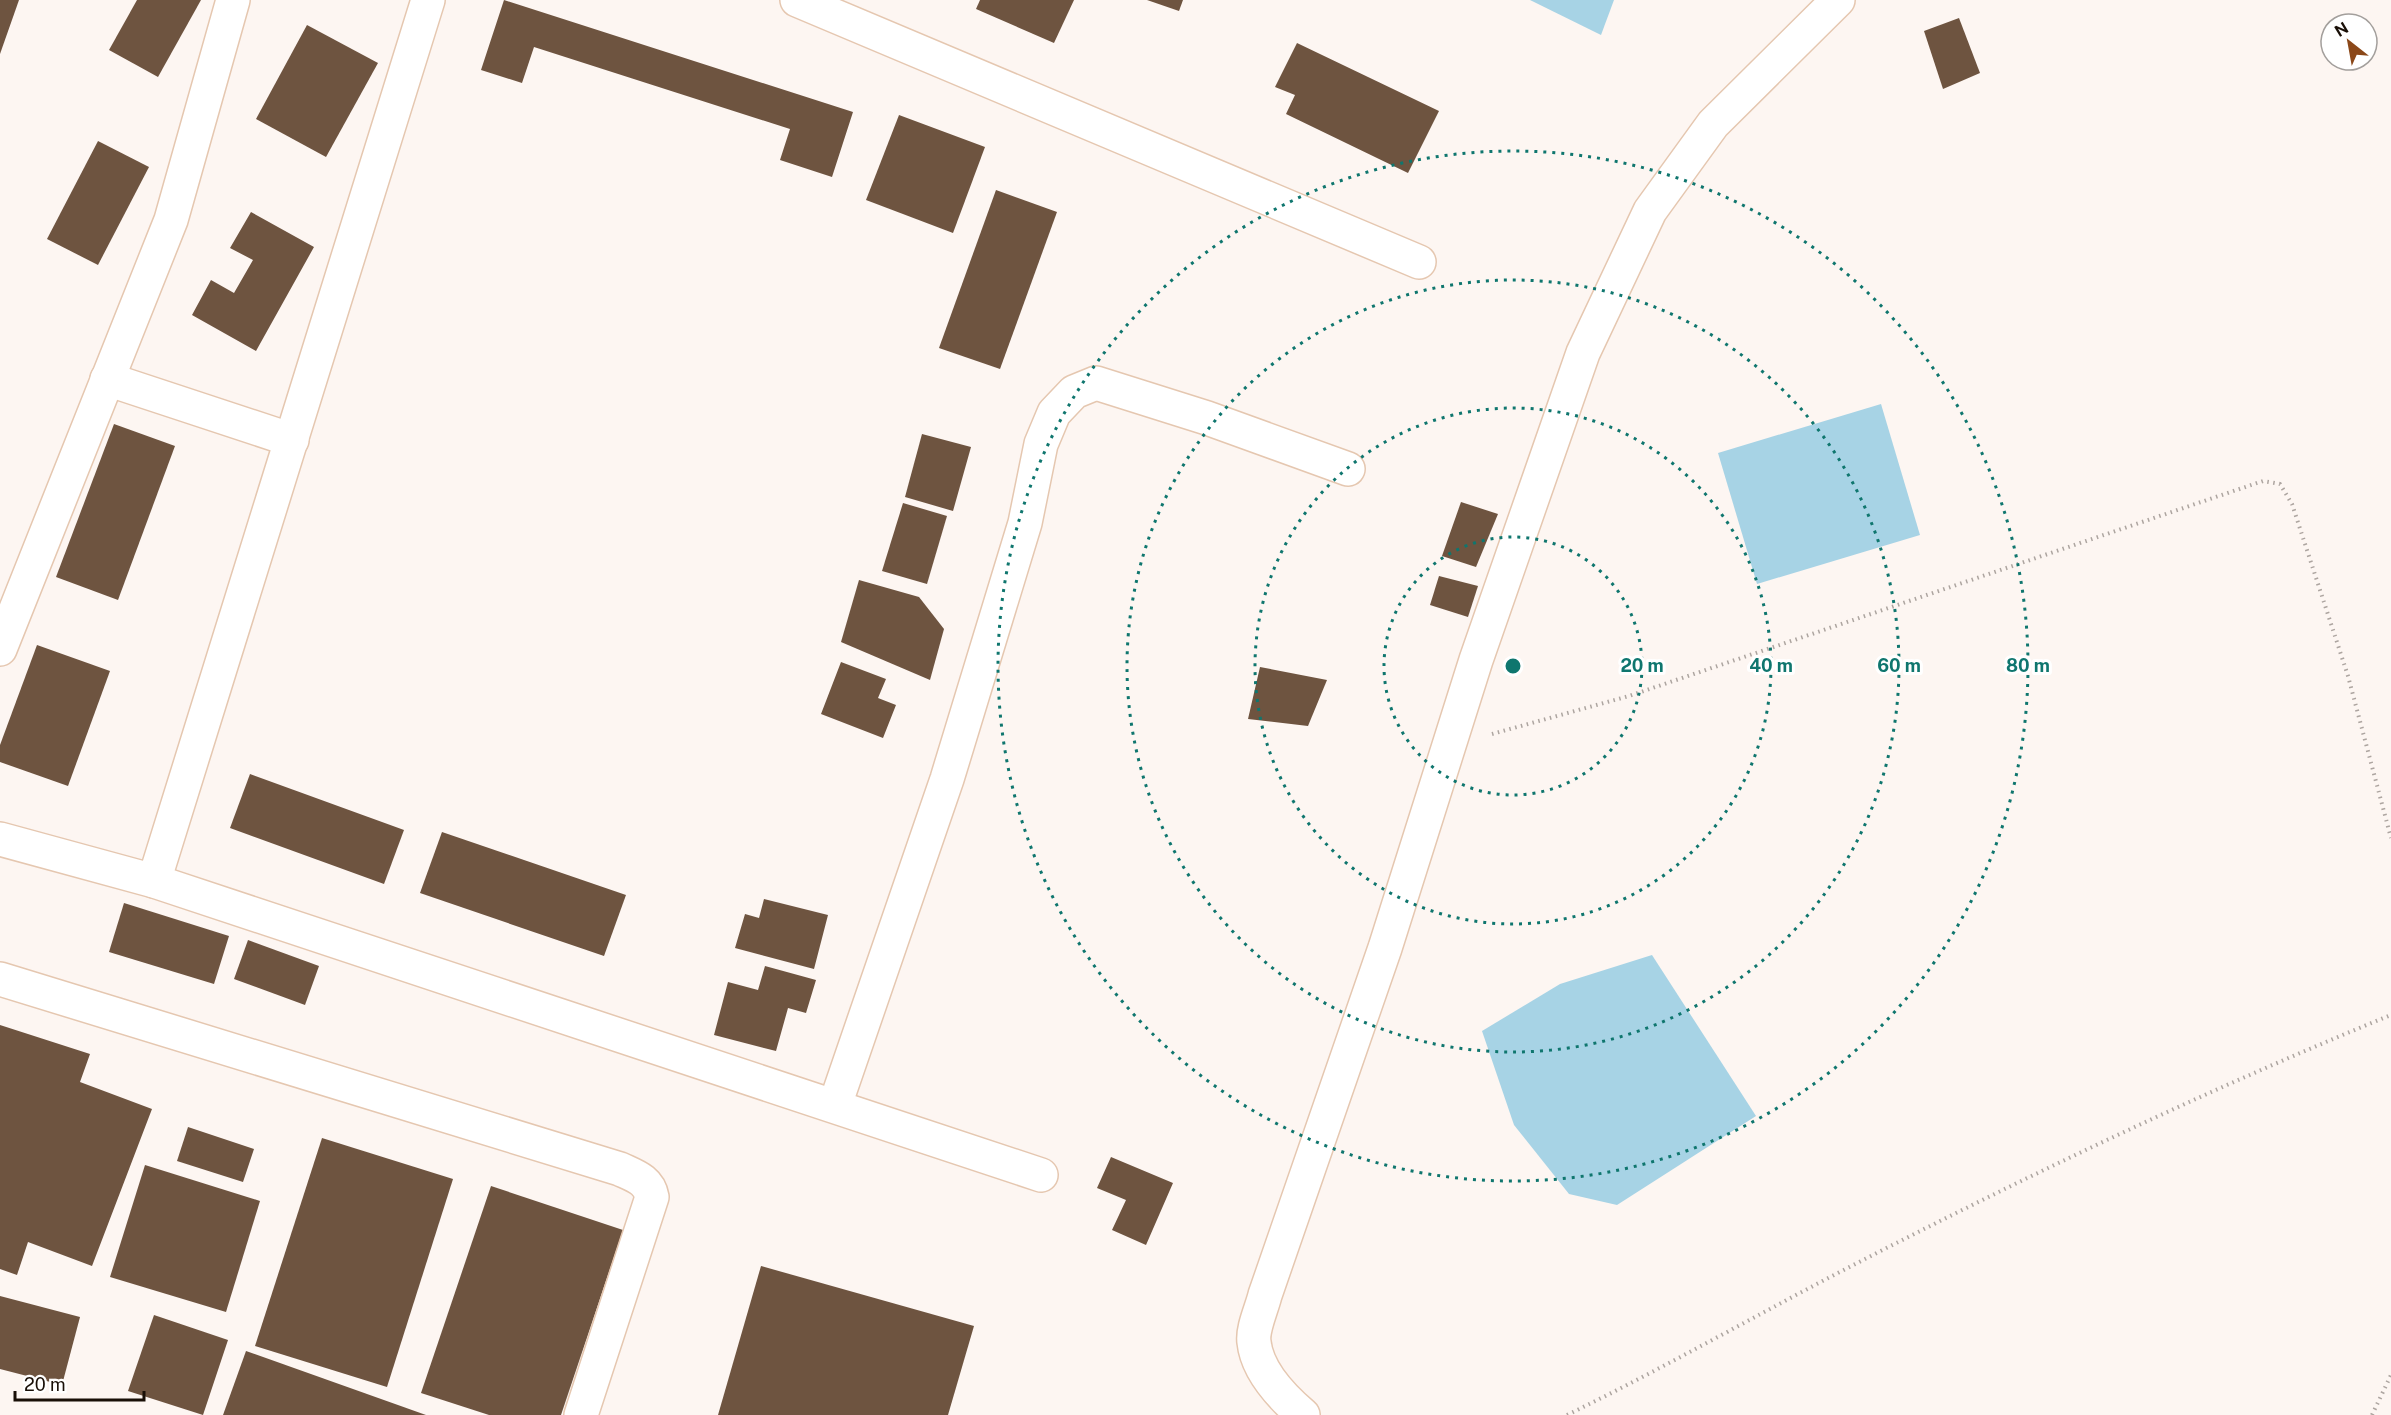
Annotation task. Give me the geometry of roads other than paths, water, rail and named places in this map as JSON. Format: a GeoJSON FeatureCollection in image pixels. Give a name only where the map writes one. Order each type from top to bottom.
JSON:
{"type":"FeatureCollection","features":[{"type":"Feature","properties":{"kind":"street"},"geometry":{"type":"LineString","coordinates":[[0,649],[171,220],[233,0]]}},
{"type":"Feature","properties":{"kind":"street"},"geometry":{"type":"LineString","coordinates":[[154,881],[428,0]]}},
{"type":"Feature","properties":{"kind":"street"},"geometry":{"type":"LineString","coordinates":[[796,0],[1419,262]]}},
{"type":"Feature","properties":{"kind":"street"},"geometry":{"type":"LineString","coordinates":[[1304,1415],[1287,1401],[1263,1369],[1253,1340],[1269,1284],[1385,948],[1448,746],[1582,353],[1650,211],[1713,124],[1838,0]]}},
{"type":"Feature","properties":{"kind":"street"},"geometry":{"type":"LineString","coordinates":[[107,379],[291,440]]}},
{"type":"Feature","properties":{"kind":"street"},"geometry":{"type":"LineString","coordinates":[[835,1105],[947,779],[1025,523],[1041,444],[1054,413],[1074,392],[1096,382],[1208,418],[1348,470]]}},
{"type":"Feature","properties":{"kind":"street"},"geometry":{"type":"LineString","coordinates":[[0,839],[154,881],[1041,1175]]}},
{"type":"Feature","properties":{"kind":"street"},"geometry":{"type":"LineString","coordinates":[[0,979],[609,1166],[641,1179],[650,1188],[652,1197],[581,1415]]}},
{"type":"Feature","properties":{"kind":"water"},"geometry":{"type":"Polygon","coordinates":[[[1530,0],[1614,0],[1601,35],[1530,0]]]}},
{"type":"Feature","properties":{"kind":"water"},"geometry":{"type":"Polygon","coordinates":[[[1881,404],[1920,535],[1757,584],[1718,453],[1881,404]]]}},
{"type":"Feature","properties":{"kind":"water"},"geometry":{"type":"Polygon","coordinates":[[[1652,955],[1756,1116],[1617,1205],[1569,1194],[1514,1125],[1482,1031],[1560,984],[1652,955]]]}}]}
